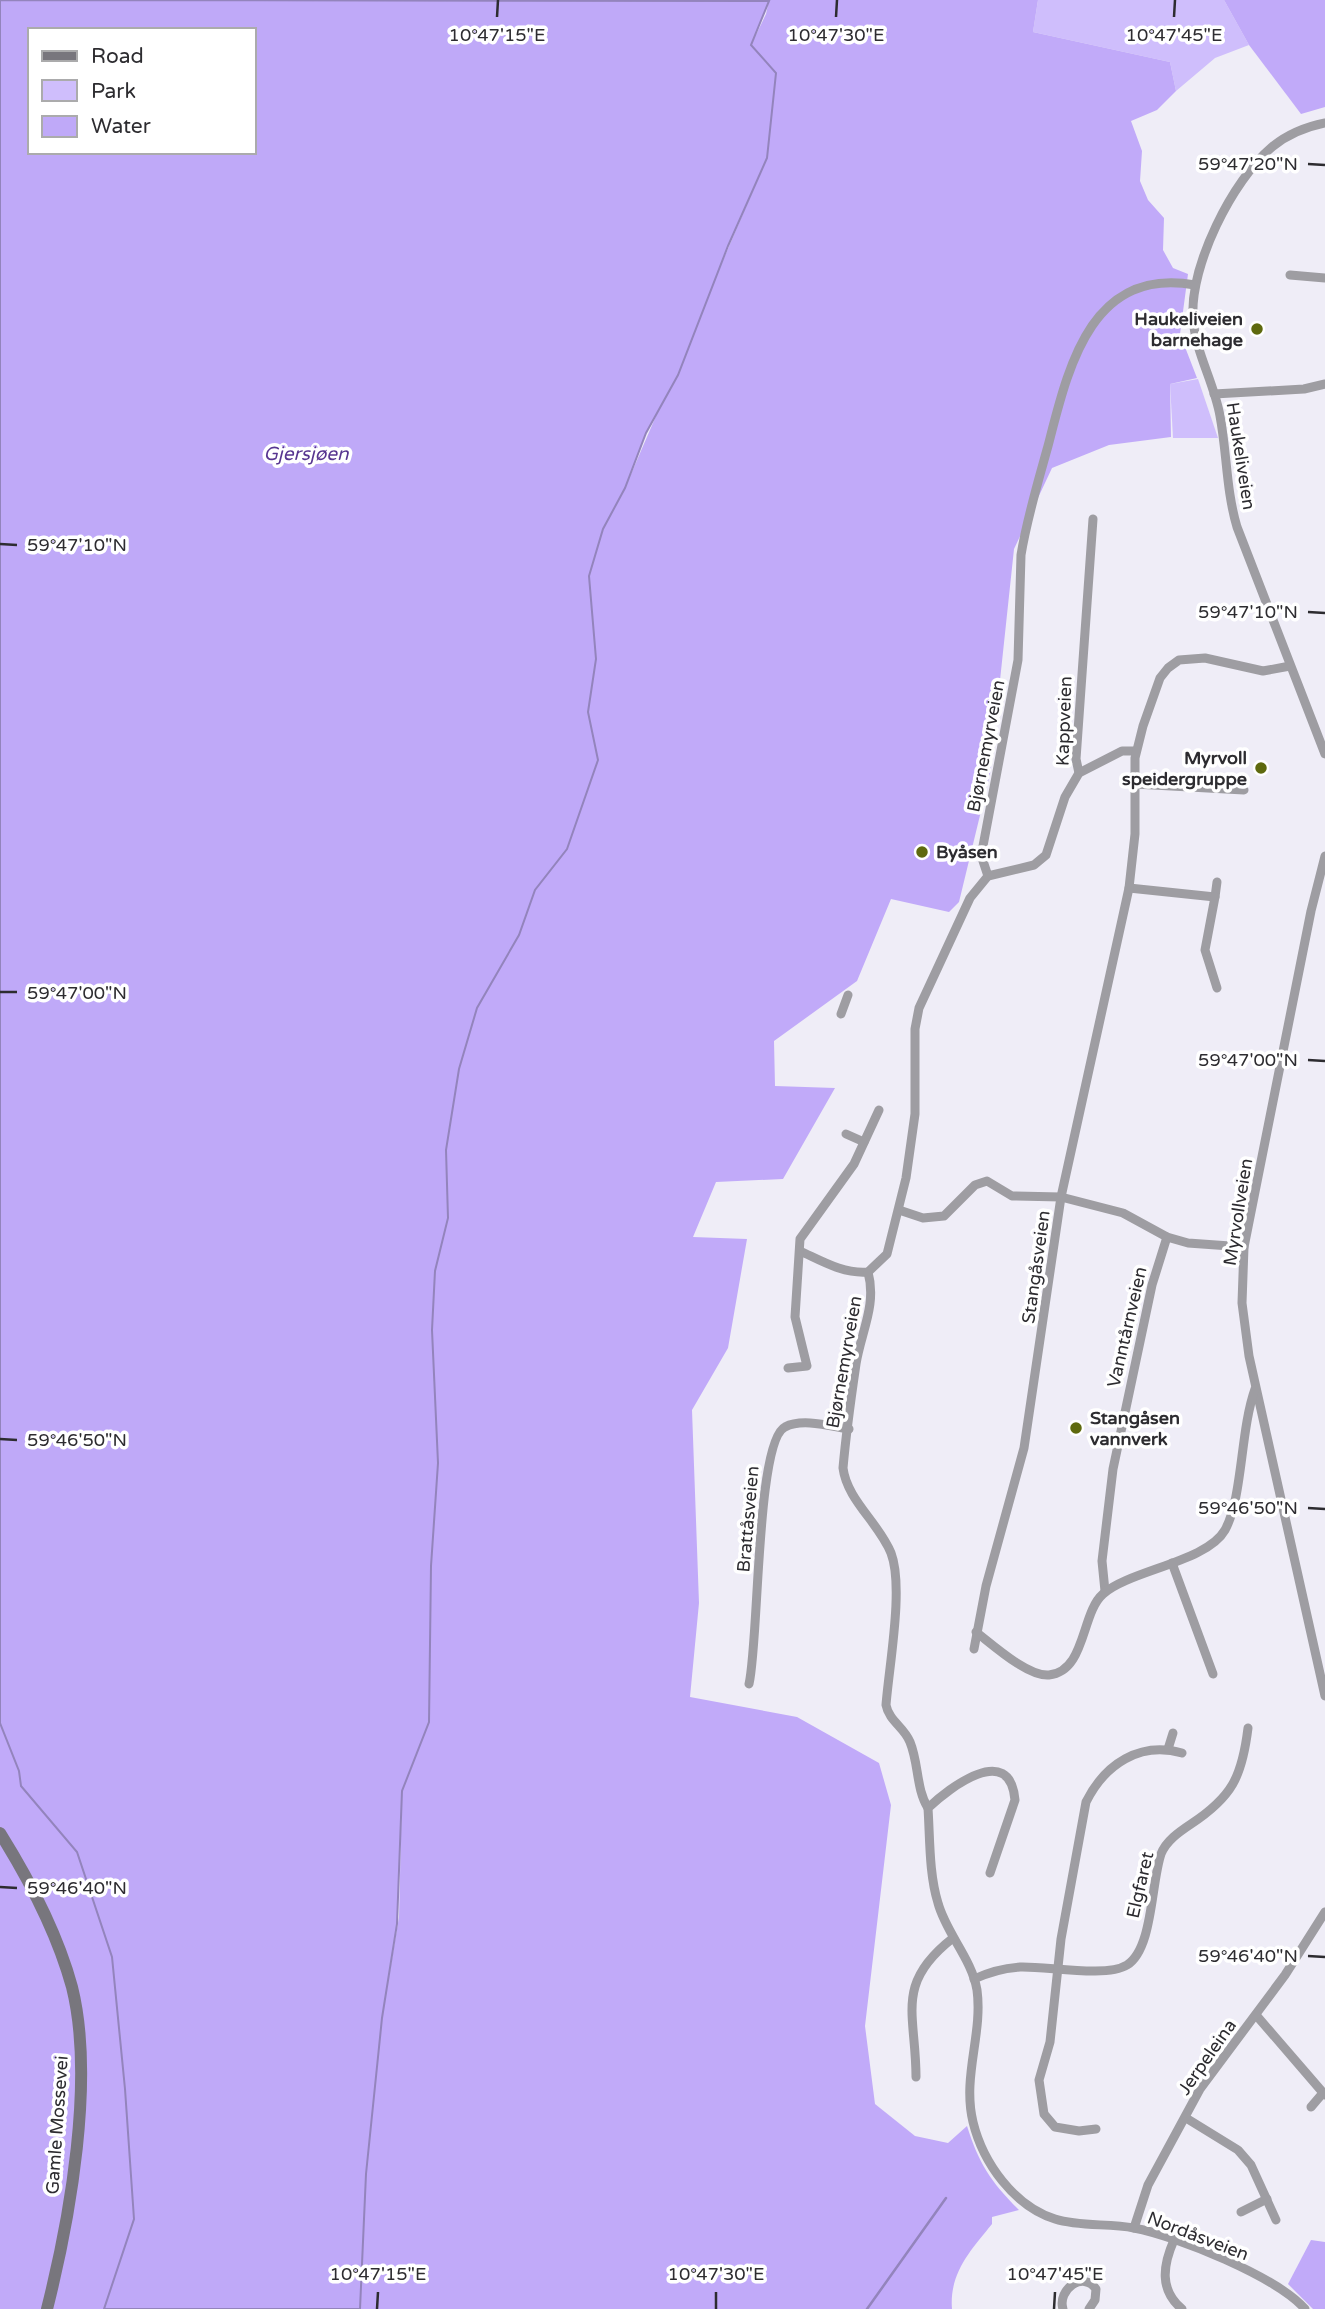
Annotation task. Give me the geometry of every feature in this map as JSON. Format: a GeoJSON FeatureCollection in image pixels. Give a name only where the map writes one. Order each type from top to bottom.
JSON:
{"type":"FeatureCollection","features":[{"type":"Feature","properties":{"kind":"main road","name":"Gamle Mossevei"},"geometry":{"type":"LineString","coordinates":[[0,1833],[34,1891],[64,1960],[72,1990],[80,2051],[68,2214],[47,2309]]}},
{"type":"Feature","properties":{"kind":"street","name":"Haukeliveien"},"geometry":{"type":"LineString","coordinates":[[1325,123],[1286,137],[1258,161],[1212,236],[1195,285],[1194,327],[1220,415],[1234,515],[1325,754]]}},
{"type":"Feature","properties":{"kind":"street"},"geometry":{"type":"LineString","coordinates":[[1290,275],[1325,278]]}},
{"type":"Feature","properties":{"kind":"street","name":"Bjørnemyrveien"},"geometry":{"type":"LineString","coordinates":[[800,1251],[846,1272],[868,1272],[887,1254],[912,1147],[915,1029],[919,1008],[971,898],[988,876],[983,861],[983,846],[1019,650],[1018,588],[1021,555],[1072,360],[1092,323],[1119,299],[1161,284],[1195,285]]}},
{"type":"Feature","properties":{"kind":"street"},"geometry":{"type":"LineString","coordinates":[[1214,394],[1311,388],[1325,384]]}},
{"type":"Feature","properties":{"kind":"street","name":"Kappveien"},"geometry":{"type":"LineString","coordinates":[[988,876],[1034,865],[1046,855],[1065,797],[1079,773],[1076,759],[1093,519]]}},
{"type":"Feature","properties":{"kind":"street","name":"Stangåsveien"},"geometry":{"type":"LineString","coordinates":[[974,1649],[985,1586],[1024,1448],[1061,1197],[1129,888],[1135,834],[1136,751],[1160,678],[1178,660],[1205,658],[1263,671],[1290,666]]}},
{"type":"Feature","properties":{"kind":"street"},"geometry":{"type":"LineString","coordinates":[[1079,773],[1122,751],[1136,751]]}},
{"type":"Feature","properties":{"kind":"street"},"geometry":{"type":"LineString","coordinates":[[1135,784],[1244,790]]}},
{"type":"Feature","properties":{"kind":"street","name":"Myrvollveien"},"geometry":{"type":"LineString","coordinates":[[1325,856],[1311,911],[1244,1247],[1242,1303],[1256,1389],[1325,1696]]}},
{"type":"Feature","properties":{"kind":"street"},"geometry":{"type":"LineString","coordinates":[[1217,882],[1205,950],[1217,988]]}},
{"type":"Feature","properties":{"kind":"street"},"geometry":{"type":"LineString","coordinates":[[1129,888],[1215,897]]}},
{"type":"Feature","properties":{"kind":"street"},"geometry":{"type":"LineString","coordinates":[[841,1014],[848,995]]}},
{"type":"Feature","properties":{"kind":"street","name":"Bjørnemyrveien"},"geometry":{"type":"LineString","coordinates":[[788,1368],[807,1366],[795,1317],[800,1239],[806,1227],[854,1164],[879,1110]]}},
{"type":"Feature","properties":{"kind":"street"},"geometry":{"type":"LineString","coordinates":[[846,1134],[864,1142]]}},
{"type":"Feature","properties":{"kind":"street"},"geometry":{"type":"LineString","coordinates":[[899,1210],[923,1218],[944,1216],[975,1185],[987,1181],[1012,1196],[1061,1197],[1123,1213],[1167,1237],[1188,1243],[1244,1247]]}},
{"type":"Feature","properties":{"kind":"street","name":"Vanntårnveien"},"geometry":{"type":"LineString","coordinates":[[1105,1591],[1102,1561],[1113,1469],[1152,1285],[1167,1237]]}},
{"type":"Feature","properties":{"kind":"street","name":"Bjørnemyrveien"},"geometry":{"type":"LineString","coordinates":[[868,1272],[872,1288],[871,1306],[856,1362],[842,1468],[846,1483],[883,1536],[895,1571],[888,1714],[909,1741],[917,1763],[922,1798],[928,1808]]}},
{"type":"Feature","properties":{"kind":"street"},"geometry":{"type":"LineString","coordinates":[[976,1632],[1016,1662],[1035,1672],[1042,1675],[1057,1673],[1072,1659],[1093,1610],[1105,1591],[1172,1563],[1217,1540],[1225,1530],[1232,1512],[1248,1410],[1256,1389]]}},
{"type":"Feature","properties":{"kind":"street","name":"Brattåsveien"},"geometry":{"type":"LineString","coordinates":[[748,1684],[765,1496],[775,1434],[786,1426],[799,1423],[849,1429]]}},
{"type":"Feature","properties":{"kind":"street"},"geometry":{"type":"LineString","coordinates":[[1172,1563],[1213,1674]]}},
{"type":"Feature","properties":{"kind":"street","name":"Elgfaret"},"geometry":{"type":"LineString","coordinates":[[974,1979],[1018,1967],[1110,1971],[1126,1966],[1135,1958],[1144,1938],[1162,1852],[1172,1839],[1212,1809],[1234,1785],[1242,1770],[1248,1728]]}},
{"type":"Feature","properties":{"kind":"street"},"geometry":{"type":"LineString","coordinates":[[1168,1749],[1173,1733]]}},
{"type":"Feature","properties":{"kind":"street"},"geometry":{"type":"LineString","coordinates":[[1234,1740],[1246,1742]]}},
{"type":"Feature","properties":{"kind":"street"},"geometry":{"type":"LineString","coordinates":[[1096,2129],[1079,2131],[1055,2127],[1044,2114],[1039,2080],[1050,2042],[1058,1968],[1086,1802],[1093,1787],[1115,1765],[1132,1753],[1168,1749],[1182,1752]]}},
{"type":"Feature","properties":{"kind":"street"},"geometry":{"type":"LineString","coordinates":[[928,1808],[974,1773],[990,1771],[1006,1778],[1015,1800],[990,1873]]}},
{"type":"Feature","properties":{"kind":"street","name":"Nordåsveien"},"geometry":{"type":"LineString","coordinates":[[928,1808],[937,1903],[974,1979],[977,2014],[970,2075],[970,2105],[977,2136],[993,2168],[1012,2193],[1035,2211],[1062,2221],[1134,2228],[1174,2240],[1281,2288],[1306,2309]]}},
{"type":"Feature","properties":{"kind":"street","name":"Jerpeleina"},"geometry":{"type":"LineString","coordinates":[[1134,2228],[1148,2185],[1200,2089],[1256,2015],[1325,1912]]}},
{"type":"Feature","properties":{"kind":"street"},"geometry":{"type":"LineString","coordinates":[[916,2077],[912,2032],[915,1985],[926,1961],[953,1938]]}},
{"type":"Feature","properties":{"kind":"street","name":"Jerpeleina"},"geometry":{"type":"LineString","coordinates":[[1256,2015],[1324,2094],[1311,2107]]}},
{"type":"Feature","properties":{"kind":"street","name":"Jerpeleina"},"geometry":{"type":"LineString","coordinates":[[1186,2118],[1238,2150],[1251,2165],[1276,2220]]}},
{"type":"Feature","properties":{"kind":"street"},"geometry":{"type":"LineString","coordinates":[[1079,2131],[1081,2144]]}},
{"type":"Feature","properties":{"kind":"street"},"geometry":{"type":"LineString","coordinates":[[1241,2212],[1267,2199]]}},
{"type":"Feature","properties":{"kind":"street"},"geometry":{"type":"LineString","coordinates":[[1174,2240],[1164,2274],[1171,2298],[1182,2309]]}},
{"type":"Feature","properties":{"kind":"street"},"geometry":{"type":"LineString","coordinates":[[1063,2309],[1062,2296],[1066,2289],[1084,2280],[1096,2289],[1095,2300],[1089,2309]]}},
{"type":"Feature","properties":{"kind":"green space"},"geometry":{"type":"Polygon","coordinates":[[[1038,0],[1224,0],[1249,45],[1215,58],[1176,91],[1170,62],[1033,32],[1038,0]]]}},
{"type":"Feature","properties":{"kind":"green space"},"geometry":{"type":"Polygon","coordinates":[[[1198,379],[1218,438],[1173,438],[1170,384],[1198,379]]]}},
{"type":"Feature","properties":{"kind":"shaded area"},"geometry":{"type":"Polygon","coordinates":[[[769,0],[1038,0],[1033,32],[1170,62],[1176,91],[1157,110],[1131,121],[1142,151],[1140,181],[1148,200],[1164,218],[1163,250],[1173,268],[1188,274],[1180,334],[1197,378],[1170,384],[1171,437],[1109,445],[1052,468],[1014,549],[990,774],[959,902],[949,912],[891,899],[857,981],[774,1041],[775,1086],[835,1088],[783,1179],[716,1182],[693,1237],[747,1239],[728,1348],[692,1410],[699,1603],[690,1697],[797,1717],[879,1763],[891,1805],[865,2026],[875,2104],[915,2136],[948,2143],[967,2126],[987,2172],[1019,2210],[992,2217],[992,2224],[969,2253],[958,2273],[952,2296],[952,2309],[360,2309],[366,2174],[382,2018],[399,1917],[402,1791],[429,1722],[431,1566],[438,1463],[432,1330],[435,1271],[448,1218],[446,1150],[459,1069],[477,1008],[519,935],[535,890],[567,849],[598,761],[588,712],[596,659],[589,576],[603,529],[625,488],[767,158],[751,45],[766,14],[769,0]]]}},
{"type":"Feature","properties":{"kind":"shaded area"},"geometry":{"type":"Polygon","coordinates":[[[1224,0],[1325,0],[1325,107],[1301,114],[1249,45],[1224,0]]]}},
{"type":"Feature","properties":{"kind":"shaded area"},"geometry":{"type":"Polygon","coordinates":[[[0,1723],[19,1771],[21,1786],[77,1852],[112,1957],[134,2219],[104,2309],[0,2309],[0,1723]]]}},
{"type":"Feature","properties":{"kind":"shaded area"},"geometry":{"type":"Polygon","coordinates":[[[1311,2240],[1325,2242],[1325,2309],[1313,2309],[1288,2284],[1311,2240]]]}},
{"type":"Feature","properties":{"kind":"water","name":"Gjersjøen"},"geometry":{"type":"Polygon","coordinates":[[[0,0],[769,1],[751,45],[776,73],[767,158],[728,246],[678,375],[646,433],[625,488],[603,529],[589,576],[596,659],[588,712],[598,760],[567,849],[535,890],[519,935],[477,1008],[459,1069],[446,1150],[448,1218],[435,1271],[432,1330],[438,1463],[431,1566],[429,1722],[402,1791],[397,1924],[382,2018],[366,2174],[360,2309],[104,2309],[134,2219],[112,1957],[77,1852],[21,1786],[19,1771],[0,1723],[0,0]]]}},
{"type":"Feature","properties":{"kind":"waterway"},"geometry":{"type":"LineString","coordinates":[[867,2309],[946,2198]]}},
{"type":"Feature","properties":{"kind":"place","name":"Haukeliveien barnehage"},"geometry":{"type":"Point","coordinates":[1257,329]}},
{"type":"Feature","properties":{"kind":"place","name":"Myrvoll speidergruppe"},"geometry":{"type":"Point","coordinates":[1261,768]}},
{"type":"Feature","properties":{"kind":"place","name":"Byåsen"},"geometry":{"type":"Point","coordinates":[922,852]}},
{"type":"Feature","properties":{"kind":"place","name":"Stangåsen vannverk"},"geometry":{"type":"Point","coordinates":[1076,1428]}}]}
